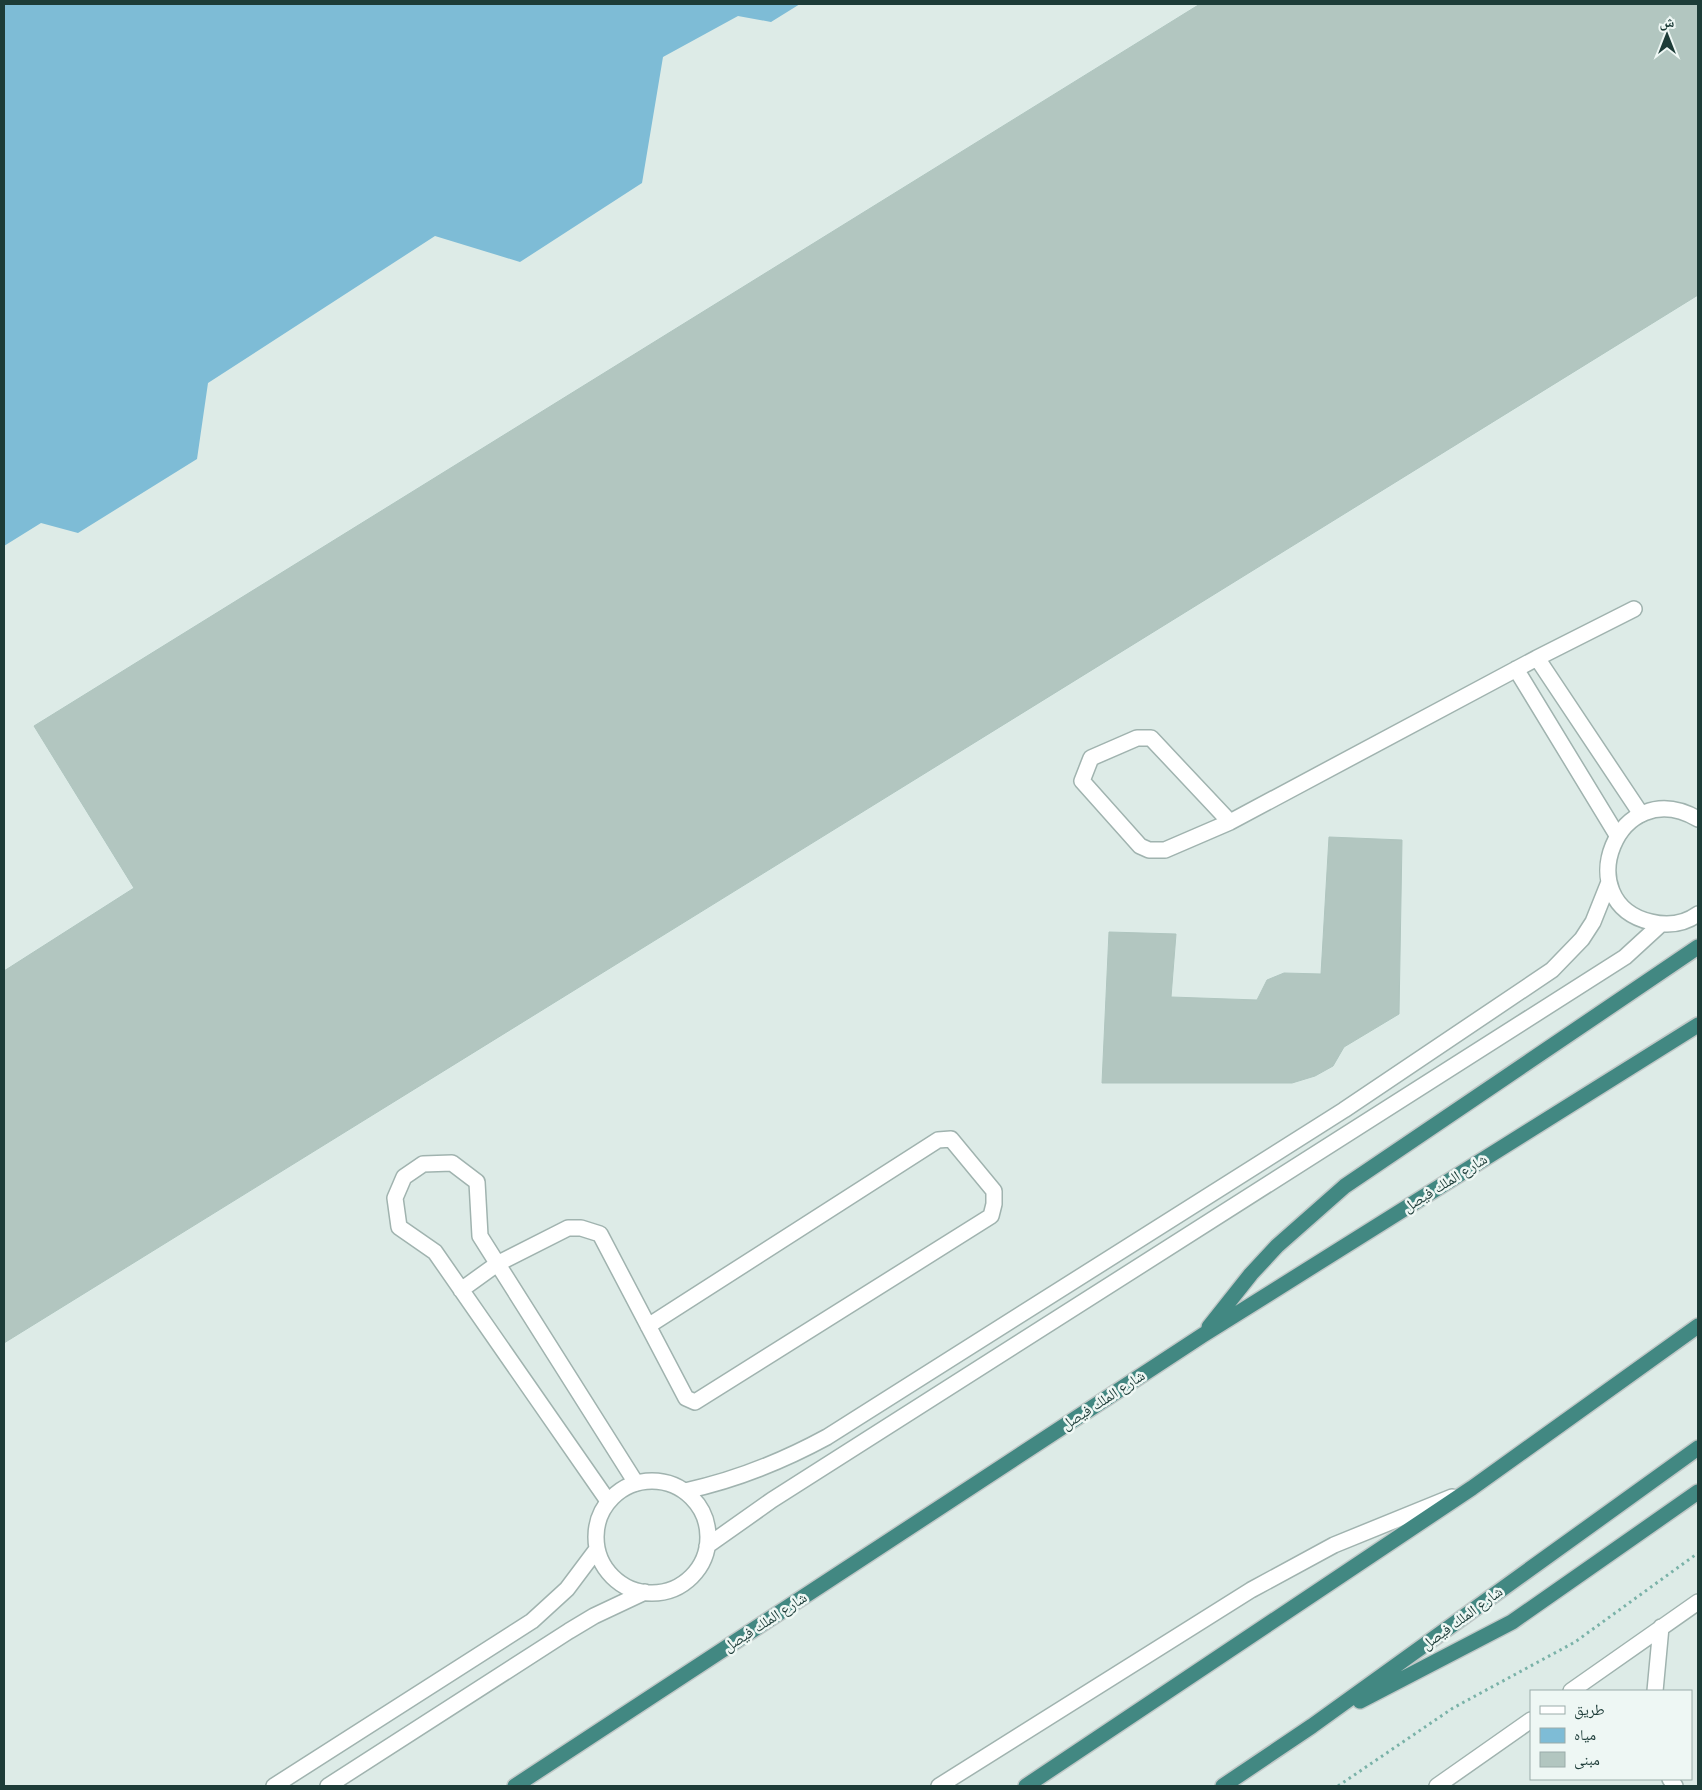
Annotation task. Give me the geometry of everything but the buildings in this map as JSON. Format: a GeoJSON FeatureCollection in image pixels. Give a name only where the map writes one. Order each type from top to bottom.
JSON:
{"type":"FeatureCollection","features":[{"type":"Feature","properties":{"kind":"highway"},"geometry":{"type":"LineString","coordinates":[[1203,1335],[1226,1304],[1277,1246],[1345,1186],[1698,947]]}},
{"type":"Feature","properties":{"kind":"highway","name":"شارع الملك فيصل"},"geometry":{"type":"LineString","coordinates":[[515,1786],[1203,1335],[1698,1025]]}},
{"type":"Feature","properties":{"kind":"highway"},"geometry":{"type":"LineString","coordinates":[[1026,1786],[1472,1488],[1698,1326]]}},
{"type":"Feature","properties":{"kind":"highway","name":"شارع الملك فيصل"},"geometry":{"type":"LineString","coordinates":[[1223,1786],[1312,1726],[1698,1448]]}},
{"type":"Feature","properties":{"kind":"highway"},"geometry":{"type":"LineString","coordinates":[[1312,1726],[1512,1622],[1698,1492]]}},
{"type":"Feature","properties":{"kind":"street"},"geometry":{"type":"LineString","coordinates":[[1230,822],[1151,738],[1137,738],[1091,758],[1085,770],[1082,780],[1140,846],[1149,850],[1165,850],[1230,822],[1516,669],[1634,609]]}},
{"type":"Feature","properties":{"kind":"street"},"geometry":{"type":"LineString","coordinates":[[1537,658],[1641,814]]}},
{"type":"Feature","properties":{"kind":"street"},"geometry":{"type":"LineString","coordinates":[[1516,669],[1616,835]]}},
{"type":"Feature","properties":{"kind":"street"},"geometry":{"type":"LineString","coordinates":[[684,1491],[722,1483],[758,1471],[827,1437],[1344,1110],[1552,970],[1568,956],[1582,939],[1603,902],[1609,882],[1608,858],[1616,835],[1627,823],[1641,814],[1657,809],[1673,809],[1698,819]]}},
{"type":"Feature","properties":{"kind":"street"},"geometry":{"type":"LineString","coordinates":[[1609,882],[1616,898],[1628,911],[1644,920],[1661,924],[1678,923],[1698,914]]}},
{"type":"Feature","properties":{"kind":"street"},"geometry":{"type":"LineString","coordinates":[[707,1546],[772,1500],[1625,957],[1661,924]]}},
{"type":"Feature","properties":{"kind":"street"},"geometry":{"type":"LineString","coordinates":[[461,1290],[497,1264],[568,1228],[581,1228],[600,1234],[648,1326],[686,1398],[695,1402],[991,1216],[994,1204],[994,1191],[951,1139],[938,1140],[648,1326]]}},
{"type":"Feature","properties":{"kind":"street"},"geometry":{"type":"LineString","coordinates":[[608,1501],[435,1252],[399,1227],[394,1198],[404,1177],[423,1164],[452,1163],[477,1182],[480,1236],[636,1483]]}},
{"type":"Feature","properties":{"kind":"street"},"geometry":{"type":"LineString","coordinates":[[653,1480],[670,1483],[684,1491],[696,1502],[704,1515],[708,1530],[707,1546],[702,1562],[692,1576],[678,1586],[662,1592],[645,1592],[628,1588],[614,1578],[603,1565],[597,1549],[596,1532],[599,1515],[608,1501],[620,1490],[636,1483],[653,1480]]}},
{"type":"Feature","properties":{"kind":"street"},"geometry":{"type":"LineString","coordinates":[[939,1786],[1250,1590],[1334,1545],[1472,1488]]}},
{"type":"Feature","properties":{"kind":"street"},"geometry":{"type":"LineString","coordinates":[[274,1786],[532,1621],[567,1589],[597,1549]]}},
{"type":"Feature","properties":{"kind":"street"},"geometry":{"type":"LineString","coordinates":[[328,1786],[569,1631],[594,1616],[645,1592]]}},
{"type":"Feature","properties":{"kind":"street"},"geometry":{"type":"LineString","coordinates":[[1572,1690],[1698,1602]]}},
{"type":"Feature","properties":{"kind":"street"},"geometry":{"type":"LineString","coordinates":[[1655,1690],[1662,1627]]}},
{"type":"Feature","properties":{"kind":"street"},"geometry":{"type":"LineString","coordinates":[[1437,1786],[1530,1721]]}},
{"type":"Feature","properties":{"kind":"path"},"geometry":{"type":"LineString","coordinates":[[1338,1786],[1453,1708],[1575,1642],[1698,1553]]}},
{"type":"Feature","properties":{"kind":"water"},"geometry":{"type":"Polygon","coordinates":[[[4,4],[800,4],[771,22],[738,16],[663,57],[642,183],[520,262],[435,236],[208,383],[197,459],[78,533],[41,523],[4,546],[4,4]]]}}]}
